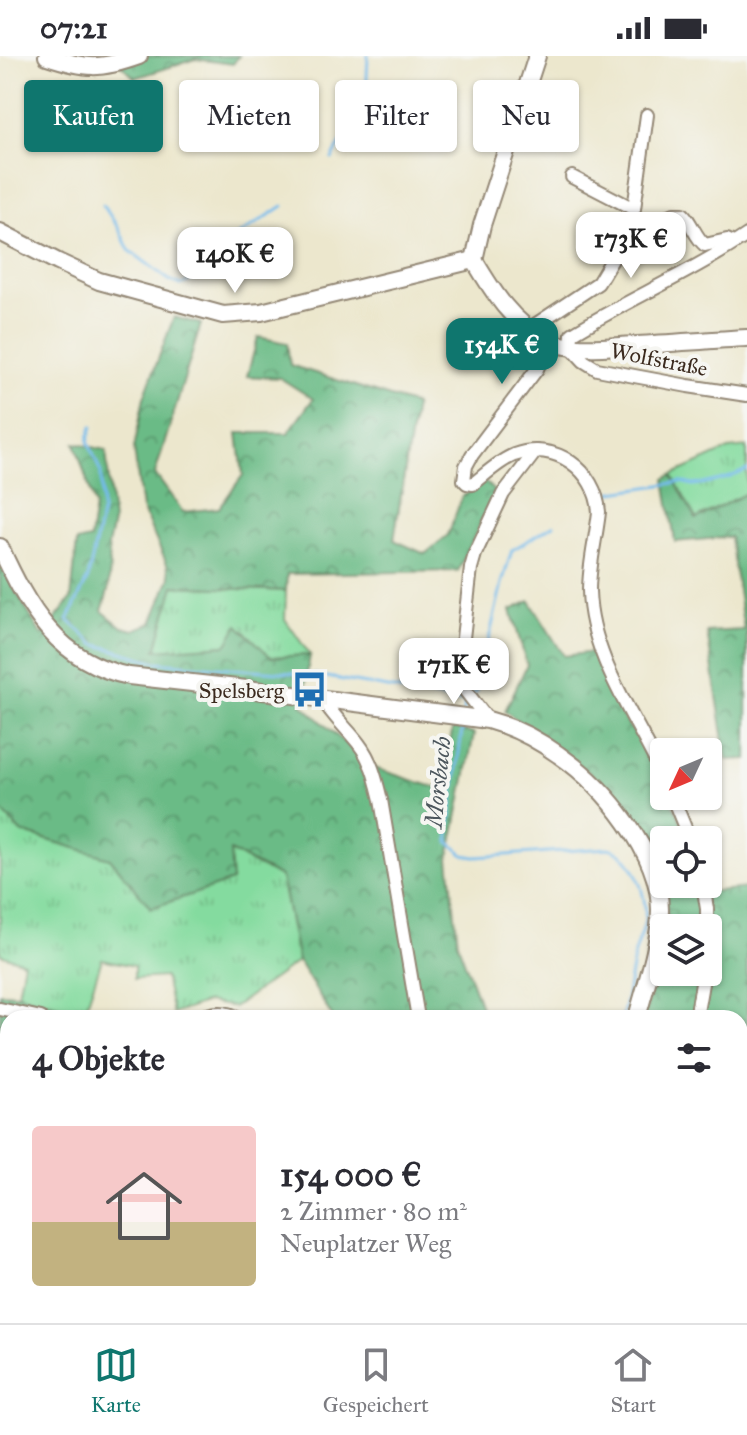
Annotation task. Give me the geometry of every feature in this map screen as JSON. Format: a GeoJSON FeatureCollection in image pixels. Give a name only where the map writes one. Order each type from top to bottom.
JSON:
{"type":"FeatureCollection","features":[{"type":"Feature","properties":{"kind":"main road"},"geometry":{"type":"LineString","coordinates":[[47,56],[73,64],[101,67],[139,56]]}},
{"type":"Feature","properties":{"kind":"main road"},"geometry":{"type":"LineString","coordinates":[[537,56],[482,225],[474,260],[504,307],[548,342],[571,347],[747,338]]}},
{"type":"Feature","properties":{"kind":"main road"},"geometry":{"type":"LineString","coordinates":[[0,232],[99,281],[223,315],[261,312],[474,260]]}},
{"type":"Feature","properties":{"kind":"main road"},"geometry":{"type":"LineString","coordinates":[[0,547],[44,624],[74,654],[108,672],[493,722],[537,741],[563,757],[607,799],[630,828],[655,880],[660,909],[653,957],[639,1010]]}},
{"type":"Feature","properties":{"kind":"street"},"geometry":{"type":"LineString","coordinates":[[639,229],[635,223],[634,209],[647,115]]}},
{"type":"Feature","properties":{"kind":"street"},"geometry":{"type":"LineString","coordinates":[[572,177],[634,209]]}},
{"type":"Feature","properties":{"kind":"street"},"geometry":{"type":"LineString","coordinates":[[529,329],[598,283],[622,243],[632,233],[674,214],[683,214],[687,218],[705,245],[727,240],[734,243]]}},
{"type":"Feature","properties":{"kind":"street"},"geometry":{"type":"LineString","coordinates":[[571,347],[572,334],[678,277],[747,235]]}},
{"type":"Feature","properties":{"kind":"street"},"geometry":{"type":"LineString","coordinates":[[548,342],[537,369],[472,455],[463,474],[464,480],[473,484],[506,459],[536,451],[560,455],[572,462],[592,483],[599,512],[589,574],[591,612],[600,648],[650,751]]}},
{"type":"Feature","properties":{"kind":"street","name":"Wolfstraße"},"geometry":{"type":"LineString","coordinates":[[571,347],[597,369],[747,395]]}},
{"type":"Feature","properties":{"kind":"street"},"geometry":{"type":"LineString","coordinates":[[493,722],[461,685],[459,673],[471,568],[503,494],[536,451]]}},
{"type":"Feature","properties":{"kind":"street"},"geometry":{"type":"LineString","coordinates":[[322,698],[360,745],[373,770],[381,800],[417,1010]]}},
{"type":"Feature","properties":{"kind":"street"},"geometry":{"type":"LineString","coordinates":[[697,1010],[702,986]]}},
{"type":"Feature","properties":{"kind":"green space"},"geometry":{"type":"Polygon","coordinates":[[[56,56],[239,56],[233,64],[195,59],[135,78],[117,61],[56,56]]]}},
{"type":"Feature","properties":{"kind":"green space"},"geometry":{"type":"Polygon","coordinates":[[[174,317],[201,324],[155,474],[183,512],[219,508],[243,475],[238,433],[288,433],[313,399],[280,378],[247,376],[258,337],[287,343],[290,365],[415,405],[394,540],[425,554],[448,535],[462,497],[485,482],[495,492],[458,571],[287,574],[286,591],[174,586],[156,650],[226,645],[238,625],[271,657],[310,655],[302,704],[371,767],[440,789],[453,728],[474,734],[449,858],[458,944],[482,1010],[328,1010],[298,961],[281,877],[230,851],[232,881],[151,908],[110,858],[21,832],[0,809],[0,564],[42,636],[71,599],[77,542],[90,539],[95,506],[75,443],[106,450],[113,522],[108,546],[108,591],[102,611],[122,627],[134,630],[152,623],[170,578],[167,564],[142,509],[134,449],[144,397],[174,317]]]}},
{"type":"Feature","properties":{"kind":"green space"},"geometry":{"type":"Polygon","coordinates":[[[747,447],[747,493],[696,519],[672,475],[729,449],[747,447]]]}},
{"type":"Feature","properties":{"kind":"green space"},"geometry":{"type":"Polygon","coordinates":[[[672,475],[696,519],[747,493],[747,759],[727,760],[707,632],[744,630],[730,537],[675,542],[665,479],[672,475]]]}},
{"type":"Feature","properties":{"kind":"green space"},"geometry":{"type":"Polygon","coordinates":[[[173,586],[286,591],[285,619],[310,655],[271,657],[227,645],[156,651],[173,586]]]}},
{"type":"Feature","properties":{"kind":"green space"},"geometry":{"type":"Polygon","coordinates":[[[530,601],[564,656],[593,652],[621,714],[650,756],[650,810],[676,810],[683,826],[650,826],[650,850],[636,821],[595,777],[505,711],[527,665],[511,610],[530,601]]]}},
{"type":"Feature","properties":{"kind":"green space"},"geometry":{"type":"Polygon","coordinates":[[[0,809],[21,832],[110,858],[151,907],[229,851],[281,877],[298,961],[234,1007],[207,1002],[184,1010],[172,1010],[165,977],[134,979],[134,966],[102,959],[85,1010],[74,1010],[18,994],[24,962],[0,954],[0,809]]]}},
{"type":"Feature","properties":{"kind":"green space"},"geometry":{"type":"Polygon","coordinates":[[[747,888],[747,1010],[646,1010],[652,986],[722,986],[722,914],[667,914],[666,898],[722,898],[722,890],[747,888]]]}},
{"type":"Feature","properties":{"kind":"green space"},"geometry":{"type":"Polygon","coordinates":[[[0,993],[18,994],[74,1010],[0,1010],[0,993]]]}},
{"type":"Feature","properties":{"kind":"waterway","name":"Morsbach"},"geometry":{"type":"LineString","coordinates":[[332,159],[366,98],[368,56]]}},
{"type":"Feature","properties":{"kind":"waterway","name":"Morsbach"},"geometry":{"type":"LineString","coordinates":[[103,205],[129,250],[169,280],[181,285],[194,279],[217,249],[283,206]]}},
{"type":"Feature","properties":{"kind":"waterway","name":"Morsbach"},"geometry":{"type":"LineString","coordinates":[[92,426],[88,441],[101,473],[102,512],[88,578],[68,620],[94,644],[156,662],[316,675],[465,702],[464,711]]}},
{"type":"Feature","properties":{"kind":"waterway"},"geometry":{"type":"LineString","coordinates":[[603,497],[613,492],[681,482],[693,485],[708,483],[747,470]]}},
{"type":"Feature","properties":{"kind":"waterway"},"geometry":{"type":"LineString","coordinates":[[472,695],[477,691],[512,550],[554,525]]}},
{"type":"Feature","properties":{"kind":"waterway","name":"Morsbach"},"geometry":{"type":"LineString","coordinates":[[463,722],[449,842],[464,855],[475,857],[608,848],[625,858],[637,876],[644,899],[645,920],[624,1010]]}},
{"type":"Feature","properties":{"kind":"place","name":"Spelsberg"},"geometry":{"type":"Point","coordinates":[310,690]}}]}
